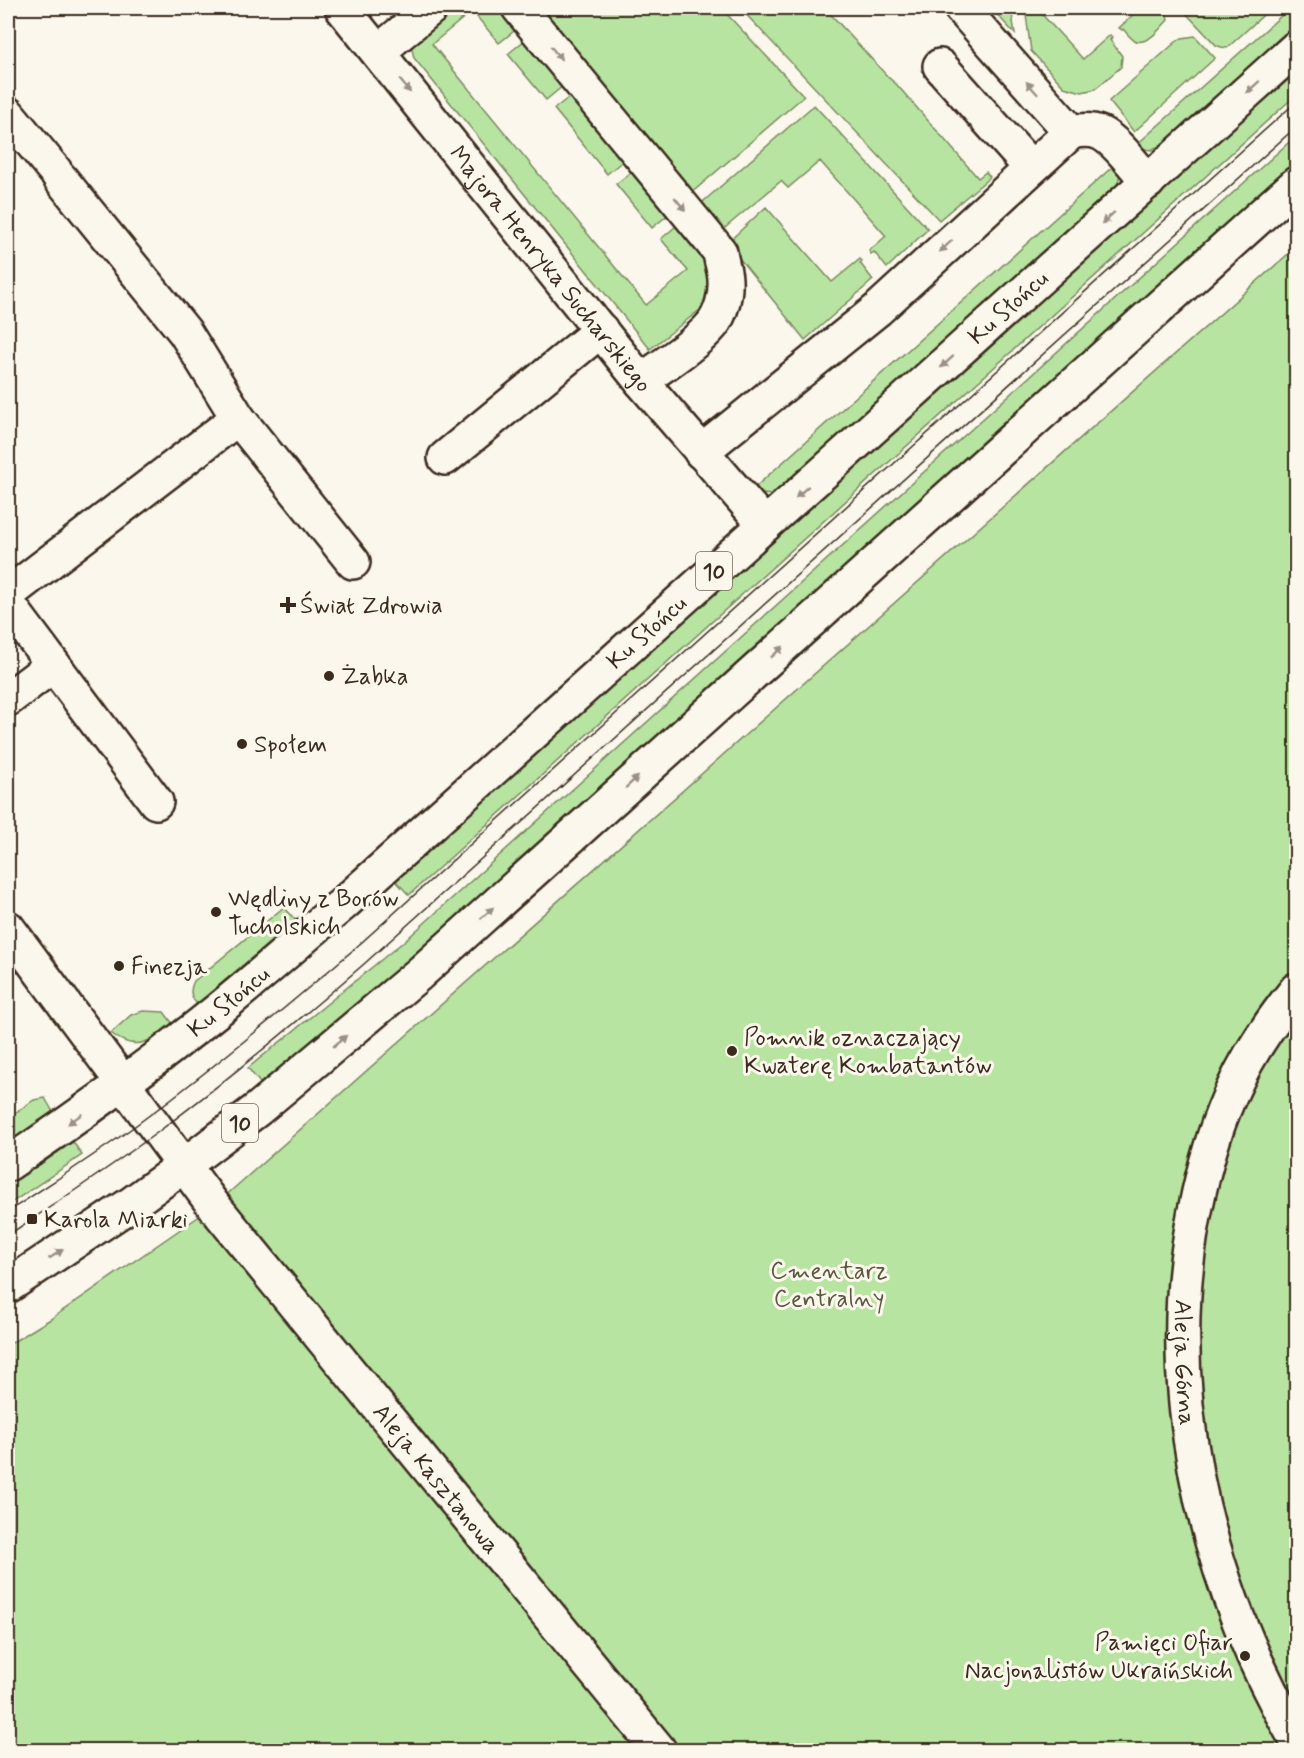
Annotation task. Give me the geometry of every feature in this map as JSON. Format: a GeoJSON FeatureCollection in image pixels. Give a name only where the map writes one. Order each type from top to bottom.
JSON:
{"type":"FeatureCollection","features":[{"type":"Feature","properties":{"kind":"street","name":"Majora Henryka Sucharskiego"},"geometry":{"type":"LineString","coordinates":[[342,8],[641,381],[765,525]]}},
{"type":"Feature","properties":{"kind":"street"},"geometry":{"type":"LineString","coordinates":[[378,52],[431,8]]}},
{"type":"Feature","properties":{"kind":"street"},"geometry":{"type":"LineString","coordinates":[[519,8],[720,252],[725,292],[721,308],[713,324],[699,338],[641,381]]}},
{"type":"Feature","properties":{"kind":"street"},"geometry":{"type":"LineString","coordinates":[[961,8],[1071,132]]}},
{"type":"Feature","properties":{"kind":"street","name":"Ku Słońcu"},"geometry":{"type":"LineString","coordinates":[[8,1164],[122,1085],[217,1011],[343,904],[1296,48]]}},
{"type":"Feature","properties":{"kind":"street"},"geometry":{"type":"LineString","coordinates":[[940,66],[1031,168]]}},
{"type":"Feature","properties":{"kind":"street"},"geometry":{"type":"LineString","coordinates":[[8,114],[185,332],[238,418],[353,562]]}},
{"type":"Feature","properties":{"kind":"street"},"geometry":{"type":"LineString","coordinates":[[701,452],[877,310],[1071,132],[1086,130],[1099,132],[1117,147],[1148,182]]}},
{"type":"Feature","properties":{"kind":"street","name":"10"},"geometry":{"type":"LineString","coordinates":[[8,1286],[131,1204],[183,1166],[258,1108],[419,974],[1296,184]]}},
{"type":"Feature","properties":{"kind":"street"},"geometry":{"type":"LineString","coordinates":[[445,458],[601,330]]}},
{"type":"Feature","properties":{"kind":"street"},"geometry":{"type":"LineString","coordinates":[[8,594],[238,418]]}},
{"type":"Feature","properties":{"kind":"street"},"geometry":{"type":"LineString","coordinates":[[8,604],[156,802]]}},
{"type":"Feature","properties":{"kind":"street"},"geometry":{"type":"LineString","coordinates":[[8,699],[53,665]]}},
{"type":"Feature","properties":{"kind":"street"},"geometry":{"type":"LineString","coordinates":[[8,928],[183,1166]]}},
{"type":"Feature","properties":{"kind":"street","name":"Aleja Górna"},"geometry":{"type":"LineString","coordinates":[[1296,990],[1256,1046],[1233,1088],[1215,1134],[1193,1219],[1186,1257],[1184,1299],[1187,1408],[1193,1457],[1204,1512],[1228,1592],[1247,1641],[1296,1739]]}},
{"type":"Feature","properties":{"kind":"street","name":"Aleja Kasztanowa"},"geometry":{"type":"LineString","coordinates":[[183,1166],[659,1750]]}},
{"type":"Feature","properties":{"kind":"green space"},"geometry":{"type":"Polygon","coordinates":[[[444,8],[509,8],[523,24],[499,43],[472,11],[432,44],[646,305],[688,271],[661,239],[683,220],[711,259],[708,302],[650,349],[414,58],[411,45],[444,8]]]}},
{"type":"Feature","properties":{"kind":"green space"},"geometry":{"type":"Polygon","coordinates":[[[552,8],[721,8],[804,96],[689,195],[543,19],[554,10],[552,8]]]}},
{"type":"Feature","properties":{"kind":"green space"},"geometry":{"type":"Polygon","coordinates":[[[740,8],[825,8],[897,85],[978,178],[986,172],[990,177],[939,220],[740,8]]]}},
{"type":"Feature","properties":{"kind":"green space"},"geometry":{"type":"Polygon","coordinates":[[[991,8],[1011,8],[1015,34],[991,8]]]}},
{"type":"Feature","properties":{"kind":"green space"},"geometry":{"type":"Polygon","coordinates":[[[1025,8],[1036,8],[1083,59],[1110,35],[1112,37],[1110,40],[1122,56],[1121,67],[1095,89],[1082,92],[1064,87],[1031,51],[1025,8]]]}},
{"type":"Feature","properties":{"kind":"green space"},"geometry":{"type":"Polygon","coordinates":[[[1131,8],[1166,8],[1168,20],[1148,39],[1134,40],[1119,28],[1135,13],[1131,8]]]}},
{"type":"Feature","properties":{"kind":"green space"},"geometry":{"type":"Polygon","coordinates":[[[1181,8],[1271,8],[1227,48],[1216,45],[1181,8]]]}},
{"type":"Feature","properties":{"kind":"green space"},"geometry":{"type":"Polygon","coordinates":[[[1290,8],[1296,8],[1296,25],[1165,143],[1151,150],[1134,147],[1290,8]]]}},
{"type":"Feature","properties":{"kind":"green space"},"geometry":{"type":"Polygon","coordinates":[[[532,34],[569,81],[546,100],[508,54],[532,34]]]}},
{"type":"Feature","properties":{"kind":"green space"},"geometry":{"type":"Polygon","coordinates":[[[1195,36],[1215,58],[1134,132],[1109,101],[1177,41],[1195,36]]]}},
{"type":"Feature","properties":{"kind":"green space"},"geometry":{"type":"Polygon","coordinates":[[[1296,67],[1296,95],[409,895],[394,879],[1296,67]]]}},
{"type":"Feature","properties":{"kind":"green space"},"geometry":{"type":"Polygon","coordinates":[[[577,91],[630,155],[607,174],[554,109],[577,91]]]}},
{"type":"Feature","properties":{"kind":"green space"},"geometry":{"type":"Polygon","coordinates":[[[814,105],[928,229],[887,268],[874,252],[871,254],[869,251],[886,236],[820,161],[788,188],[781,181],[720,232],[697,207],[814,105]]]}},
{"type":"Feature","properties":{"kind":"green space"},"geometry":{"type":"Polygon","coordinates":[[[1296,136],[1296,161],[709,689],[408,964],[345,1017],[260,1083],[248,1068],[408,938],[1296,136]]]}},
{"type":"Feature","properties":{"kind":"green space"},"geometry":{"type":"Polygon","coordinates":[[[1119,161],[1120,175],[1115,189],[774,495],[761,494],[752,490],[1119,161]]]}},
{"type":"Feature","properties":{"kind":"green space"},"geometry":{"type":"Polygon","coordinates":[[[639,166],[674,210],[652,228],[616,184],[639,166]]]}},
{"type":"Feature","properties":{"kind":"green space"},"geometry":{"type":"Polygon","coordinates":[[[766,207],[832,282],[860,259],[862,261],[860,263],[873,280],[805,340],[727,243],[766,207]]]}},
{"type":"Feature","properties":{"kind":"green space","name":"Cmentarz Centralny"},"geometry":{"type":"Polygon","coordinates":[[[1296,247],[1296,1750],[8,1750],[8,1345],[49,1320],[214,1206],[1296,247]]]}},
{"type":"Feature","properties":{"kind":"green space"},"geometry":{"type":"Polygon","coordinates":[[[284,907],[297,922],[197,1004],[191,993],[194,981],[284,907]]]}},
{"type":"Feature","properties":{"kind":"green space"},"geometry":{"type":"Polygon","coordinates":[[[143,1011],[164,1012],[173,1024],[158,1035],[136,1044],[128,1043],[111,1033],[131,1015],[143,1011]]]}},
{"type":"Feature","properties":{"kind":"green space"},"geometry":{"type":"Polygon","coordinates":[[[45,1098],[53,1112],[8,1143],[8,1118],[34,1100],[45,1098]]]}},
{"type":"Feature","properties":{"kind":"green space"},"geometry":{"type":"Polygon","coordinates":[[[71,1139],[82,1155],[8,1205],[8,1181],[71,1139]]]}},
{"type":"Feature","properties":{"kind":"tram line"},"geometry":{"type":"LineString","coordinates":[[8,1212],[157,1110],[352,951],[1296,102]]}},
{"type":"Feature","properties":{"kind":"tram line"},"geometry":{"type":"LineString","coordinates":[[8,1235],[158,1132],[237,1071],[339,986],[1296,127]]}},
{"type":"Feature","properties":{"kind":"place","name":"Świat Zdrowia"},"geometry":{"type":"Point","coordinates":[288,605]}},
{"type":"Feature","properties":{"kind":"place","name":"Żabka"},"geometry":{"type":"Point","coordinates":[329,676]}},
{"type":"Feature","properties":{"kind":"place","name":"Społem"},"geometry":{"type":"Point","coordinates":[242,744]}},
{"type":"Feature","properties":{"kind":"place","name":"Wędliny z Borów Tucholskich"},"geometry":{"type":"Point","coordinates":[216,912]}},
{"type":"Feature","properties":{"kind":"place","name":"Finezja"},"geometry":{"type":"Point","coordinates":[119,966]}},
{"type":"Feature","properties":{"kind":"place","name":"Pomnik oznaczający Kwaterę Kombatantów"},"geometry":{"type":"Point","coordinates":[732,1051]}},
{"type":"Feature","properties":{"kind":"place","name":"Karola Miarki"},"geometry":{"type":"Point","coordinates":[32,1219]}},
{"type":"Feature","properties":{"kind":"place","name":"Pamięci Ofiar Nacjonalistów Ukraińskich"},"geometry":{"type":"Point","coordinates":[1245,1656]}}]}
